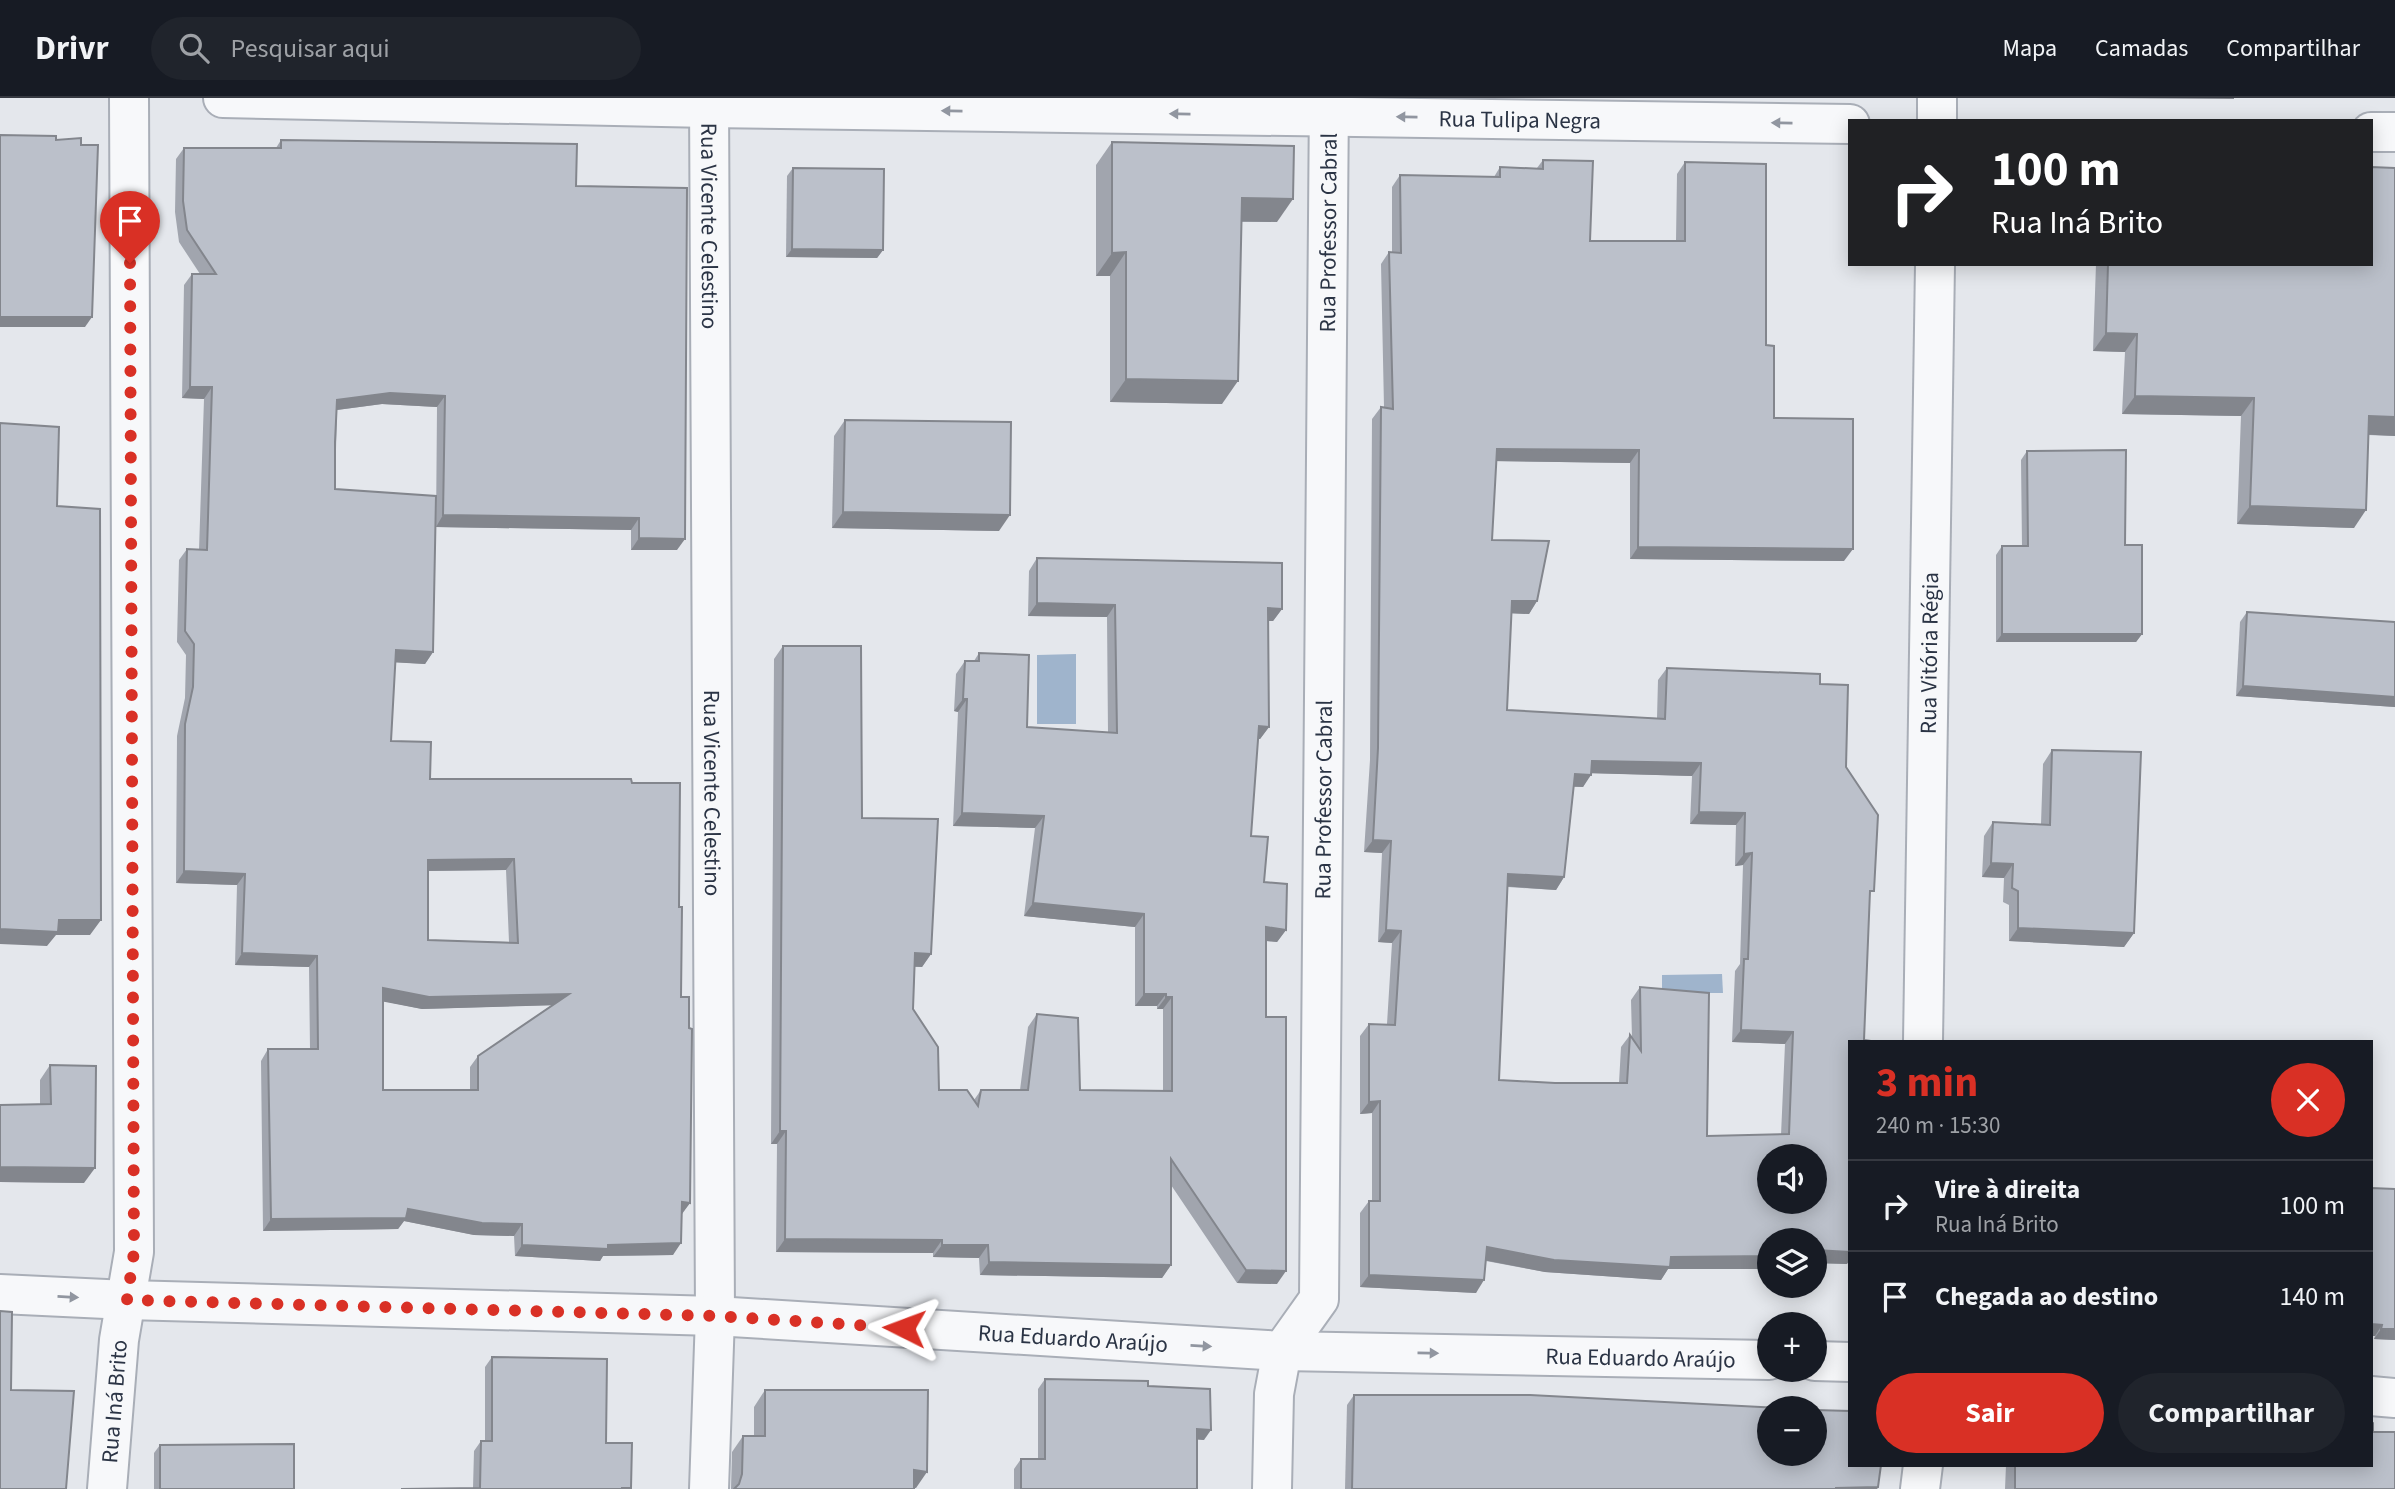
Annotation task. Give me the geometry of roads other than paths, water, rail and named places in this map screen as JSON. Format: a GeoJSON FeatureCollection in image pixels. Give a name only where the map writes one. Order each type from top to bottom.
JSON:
{"type":"FeatureCollection","features":[{"type":"Feature","properties":{"kind":"street","name":"Rua Iná Brito"},"geometry":{"type":"LineString","coordinates":[[107,1489],[119,1340],[134,1252],[129,98]]}},
{"type":"Feature","properties":{"kind":"street","name":"Rua Tulipa Negra"},"geometry":{"type":"LineString","coordinates":[[222,98],[1329,107],[1848,124]]}},
{"type":"Feature","properties":{"kind":"street"},"geometry":{"type":"LineString","coordinates":[[1937,98],[1937,119]]}},
{"type":"Feature","properties":{"kind":"street","name":"Rua Vicente Celestino"},"geometry":{"type":"LineString","coordinates":[[709,103],[715,1316],[709,1489]]}},
{"type":"Feature","properties":{"kind":"street","name":"Rua Professor Cabral"},"geometry":{"type":"LineString","coordinates":[[1272,1489],[1274,1394],[1282,1350],[1319,1300],[1329,107]]}},
{"type":"Feature","properties":{"kind":"street"},"geometry":{"type":"LineString","coordinates":[[2373,132],[2395,132]]}},
{"type":"Feature","properties":{"kind":"street","name":"Rua Vitória Régia"},"geometry":{"type":"LineString","coordinates":[[1923,1040],[1935,266]]}},
{"type":"Feature","properties":{"kind":"street","name":"Rua Eduardo Araújo"},"geometry":{"type":"LineString","coordinates":[[0,1294],[715,1316],[1282,1350],[1757,1360]]}},
{"type":"Feature","properties":{"kind":"street"},"geometry":{"type":"LineString","coordinates":[[1827,1361],[1848,1362]]}},
{"type":"Feature","properties":{"kind":"street"},"geometry":{"type":"LineString","coordinates":[[2373,1396],[2395,1398]]}},
{"type":"Feature","properties":{"kind":"street"},"geometry":{"type":"LineString","coordinates":[[1920,1489],[1923,1467]]}},
{"type":"Feature","properties":{"kind":"water"},"geometry":{"type":"Polygon","coordinates":[[[1076,654],[1076,724],[1037,724],[1037,655],[1076,654]]]}},
{"type":"Feature","properties":{"kind":"water"},"geometry":{"type":"Polygon","coordinates":[[[1722,974],[1723,993],[1662,993],[1662,975],[1722,974]]]}}]}
